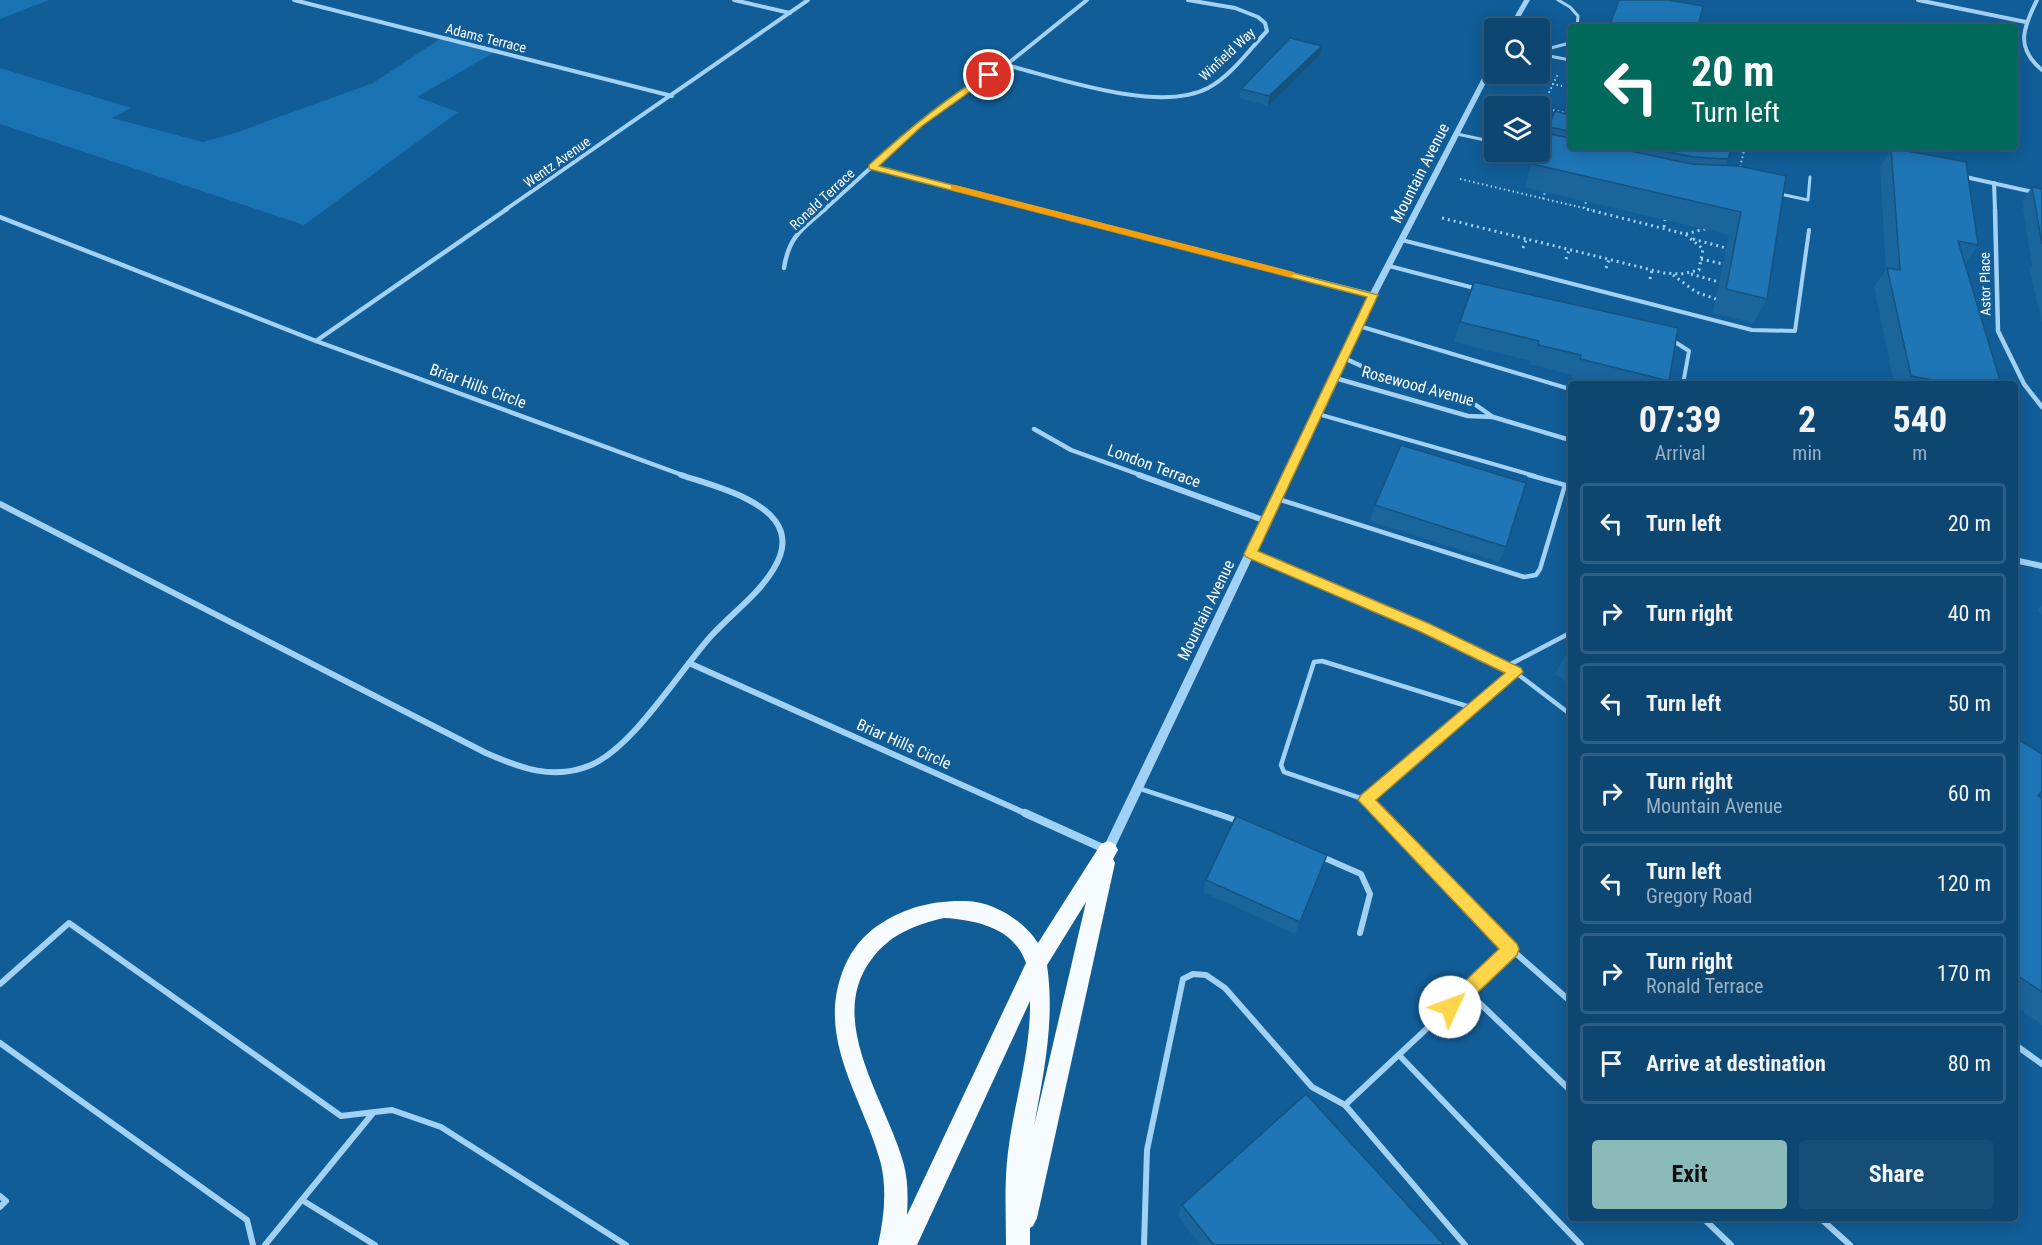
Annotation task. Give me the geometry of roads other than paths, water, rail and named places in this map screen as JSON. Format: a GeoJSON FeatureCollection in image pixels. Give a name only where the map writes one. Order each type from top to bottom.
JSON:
{"type":"FeatureCollection","features":[{"type":"Feature","properties":{"kind":"highway"},"geometry":{"type":"LineString","coordinates":[[905,1245],[1037,963],[1108,850]]}},
{"type":"Feature","properties":{"kind":"highway"},"geometry":{"type":"LineString","coordinates":[[1019,1245],[1108,850]]}},
{"type":"Feature","properties":{"kind":"highway"},"geometry":{"type":"LineString","coordinates":[[890,1245],[897,1214],[892,1164],[848,1043],[844,1013],[846,991],[858,958],[886,929],[921,913],[945,909],[967,910],[990,915],[1009,925],[1025,941],[1037,963],[1041,1020],[1019,1156],[1019,1245]]}},
{"type":"Feature","properties":{"kind":"street","name":"Adams Terrace"},"geometry":{"type":"LineString","coordinates":[[294,0],[672,96]]}},
{"type":"Feature","properties":{"kind":"street"},"geometry":{"type":"LineString","coordinates":[[734,0],[790,13]]}},
{"type":"Feature","properties":{"kind":"street","name":"Wentz Avenue"},"geometry":{"type":"LineString","coordinates":[[316,340],[808,0]]}},
{"type":"Feature","properties":{"kind":"street","name":"Ronald Terrace"},"geometry":{"type":"LineString","coordinates":[[784,268],[787,249],[796,234],[919,124],[957,96],[1006,65],[1087,0]]}},
{"type":"Feature","properties":{"kind":"street","name":"Winfield Way"},"geometry":{"type":"LineString","coordinates":[[1006,65],[1146,98],[1178,98],[1196,94],[1214,84],[1267,31],[1268,26],[1264,21],[1248,12],[1188,0]]}},
{"type":"Feature","properties":{"kind":"street"},"geometry":{"type":"LineString","coordinates":[[1517,18],[1527,0]]}},
{"type":"Feature","properties":{"kind":"street"},"geometry":{"type":"LineString","coordinates":[[1918,0],[2026,22]]}},
{"type":"Feature","properties":{"kind":"street"},"geometry":{"type":"LineString","coordinates":[[2037,0],[2026,22],[2024,52],[2042,70]]}},
{"type":"Feature","properties":{"kind":"street","name":"Mountain Avenue"},"geometry":{"type":"LineString","coordinates":[[1108,850],[1278,499],[1373,295],[1484,81]]}},
{"type":"Feature","properties":{"kind":"street"},"geometry":{"type":"LineString","coordinates":[[872,167],[1373,295]]}},
{"type":"Feature","properties":{"kind":"street"},"geometry":{"type":"LineString","coordinates":[[1950,173],[2042,194]]}},
{"type":"Feature","properties":{"kind":"street","name":"Astor Place"},"geometry":{"type":"LineString","coordinates":[[1994,183],[1998,331],[2024,384],[2042,407]]}},
{"type":"Feature","properties":{"kind":"street","name":"Briar Hills Circle"},"geometry":{"type":"LineString","coordinates":[[0,217],[316,340],[761,505],[775,518],[783,534],[782,552],[774,570],[688,663],[629,736],[607,756],[561,773],[538,772],[518,766],[445,732],[0,504]]}},
{"type":"Feature","properties":{"kind":"street","name":"Rosewood Avenue"},"geometry":{"type":"LineString","coordinates":[[1344,358],[1394,381],[1473,403],[1493,417]]}},
{"type":"Feature","properties":{"kind":"street","name":"Rosewood Avenue"},"geometry":{"type":"LineString","coordinates":[[1335,378],[1468,416],[1493,417],[1568,439]]}},
{"type":"Feature","properties":{"kind":"street","name":"London Terrace"},"geometry":{"type":"LineString","coordinates":[[1034,429],[1071,450],[1267,521]]}},
{"type":"Feature","properties":{"kind":"street"},"geometry":{"type":"LineString","coordinates":[[2018,561],[2042,566]]}},
{"type":"Feature","properties":{"kind":"street","name":"Briar Hills Circle"},"geometry":{"type":"LineString","coordinates":[[688,663],[1108,850]]}},
{"type":"Feature","properties":{"kind":"lane"},"geometry":{"type":"LineString","coordinates":[[1558,0],[1570,7],[1578,16],[1577,24]]}},
{"type":"Feature","properties":{"kind":"lane"},"geometry":{"type":"LineString","coordinates":[[1550,48],[1568,43]]}},
{"type":"Feature","properties":{"kind":"lane"},"geometry":{"type":"LineString","coordinates":[[1550,55],[1568,59]]}},
{"type":"Feature","properties":{"kind":"lane"},"geometry":{"type":"LineString","coordinates":[[1457,134],[1484,140]]}},
{"type":"Feature","properties":{"kind":"lane"},"geometry":{"type":"LineString","coordinates":[[1778,194],[1808,200],[1810,177]]}},
{"type":"Feature","properties":{"kind":"lane"},"geometry":{"type":"LineString","coordinates":[[1402,240],[1752,330],[1795,332],[1809,230]]}},
{"type":"Feature","properties":{"kind":"lane"},"geometry":{"type":"LineString","coordinates":[[1389,266],[1483,291]]}},
{"type":"Feature","properties":{"kind":"lane"},"geometry":{"type":"LineString","coordinates":[[1359,326],[1568,388]]}},
{"type":"Feature","properties":{"kind":"lane"},"geometry":{"type":"LineString","coordinates":[[1666,338],[1676,341],[1689,351],[1684,381]]}},
{"type":"Feature","properties":{"kind":"lane"},"geometry":{"type":"LineString","coordinates":[[1278,499],[1524,577],[1536,575],[1540,569],[1568,486],[1318,414]]}},
{"type":"Feature","properties":{"kind":"lane"},"geometry":{"type":"LineString","coordinates":[[1251,554],[1425,628],[1507,666],[1568,712]]}},
{"type":"Feature","properties":{"kind":"lane"},"geometry":{"type":"LineString","coordinates":[[1507,666],[1568,634]]}},
{"type":"Feature","properties":{"kind":"lane"},"geometry":{"type":"LineString","coordinates":[[1473,708],[1322,661],[1314,662],[1281,765],[1284,772],[1366,800],[1511,949],[1568,999]]}},
{"type":"Feature","properties":{"kind":"lane"},"geometry":{"type":"LineString","coordinates":[[1366,800],[1516,672]]}},
{"type":"Feature","properties":{"kind":"lane"},"geometry":{"type":"LineString","coordinates":[[1138,788],[1250,826]]}},
{"type":"Feature","properties":{"kind":"lane"},"geometry":{"type":"LineString","coordinates":[[1311,852],[1361,874],[1370,894],[1360,933]]}},
{"type":"Feature","properties":{"kind":"lane"},"geometry":{"type":"LineString","coordinates":[[0,984],[69,924],[341,1116],[392,1110],[441,1127],[626,1245]]}},
{"type":"Feature","properties":{"kind":"lane"},"geometry":{"type":"LineString","coordinates":[[1345,1104],[1511,949]]}},
{"type":"Feature","properties":{"kind":"lane"},"geometry":{"type":"LineString","coordinates":[[1144,1245],[1147,1150],[1183,979],[1193,974],[1206,975],[1225,988],[1312,1087],[1345,1104],[1465,1245]]}},
{"type":"Feature","properties":{"kind":"lane"},"geometry":{"type":"LineString","coordinates":[[1467,991],[1568,1088]]}},
{"type":"Feature","properties":{"kind":"lane"},"geometry":{"type":"LineString","coordinates":[[0,1043],[247,1220],[254,1245]]}},
{"type":"Feature","properties":{"kind":"lane"},"geometry":{"type":"LineString","coordinates":[[2018,1047],[2042,1064]]}},
{"type":"Feature","properties":{"kind":"lane"},"geometry":{"type":"LineString","coordinates":[[1399,1055],[1581,1245]]}},
{"type":"Feature","properties":{"kind":"lane"},"geometry":{"type":"LineString","coordinates":[[265,1245],[374,1113]]}},
{"type":"Feature","properties":{"kind":"lane"},"geometry":{"type":"LineString","coordinates":[[0,1196],[6,1201],[0,1207]]}},
{"type":"Feature","properties":{"kind":"lane"},"geometry":{"type":"LineString","coordinates":[[302,1200],[375,1245]]}},
{"type":"Feature","properties":{"kind":"lane"},"geometry":{"type":"LineString","coordinates":[[1706,1221],[1731,1245]]}},
{"type":"Feature","properties":{"kind":"lane"},"geometry":{"type":"LineString","coordinates":[[1823,1221],[1850,1245]]}}]}
